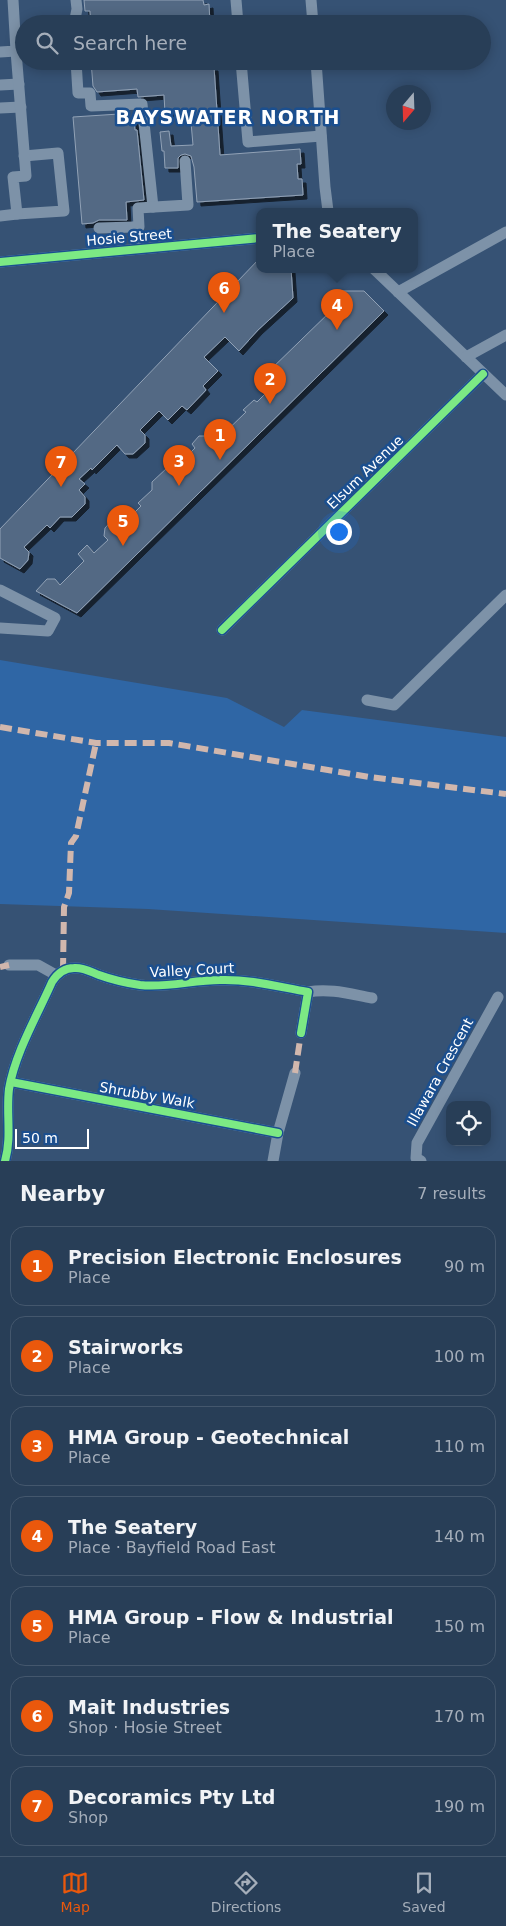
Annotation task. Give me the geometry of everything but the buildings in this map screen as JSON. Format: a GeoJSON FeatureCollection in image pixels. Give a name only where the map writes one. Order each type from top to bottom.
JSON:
{"type":"FeatureCollection","features":[{"type":"Feature","properties":{"kind":"street"},"geometry":{"type":"LineString","coordinates":[[13,0],[15,34]]}},
{"type":"Feature","properties":{"kind":"street"},"geometry":{"type":"LineString","coordinates":[[76,0],[76,15]]}},
{"type":"Feature","properties":{"kind":"street"},"geometry":{"type":"LineString","coordinates":[[236,0],[237,15]]}},
{"type":"Feature","properties":{"kind":"street"},"geometry":{"type":"LineString","coordinates":[[311,0],[312,15]]}},
{"type":"Feature","properties":{"kind":"street"},"geometry":{"type":"LineString","coordinates":[[0,52],[15,51]]}},
{"type":"Feature","properties":{"kind":"street"},"geometry":{"type":"LineString","coordinates":[[17,214],[13,177],[26,176],[18,70]]}},
{"type":"Feature","properties":{"kind":"street"},"geometry":{"type":"LineString","coordinates":[[77,70],[78,93],[90,93],[91,106],[142,104],[153,207]]}},
{"type":"Feature","properties":{"kind":"street"},"geometry":{"type":"LineString","coordinates":[[242,70],[248,142],[321,136]]}},
{"type":"Feature","properties":{"kind":"street"},"geometry":{"type":"LineString","coordinates":[[317,70],[328,208]]}},
{"type":"Feature","properties":{"kind":"street"},"geometry":{"type":"LineString","coordinates":[[0,85],[19,84]]}},
{"type":"Feature","properties":{"kind":"street"},"geometry":{"type":"LineString","coordinates":[[0,108],[21,107]]}},
{"type":"Feature","properties":{"kind":"street"},"geometry":{"type":"LineString","coordinates":[[0,216],[64,211],[58,153],[24,156]]}},
{"type":"Feature","properties":{"kind":"street"},"geometry":{"type":"LineString","coordinates":[[99,228],[139,227],[138,208],[188,205],[185,161]]}},
{"type":"Feature","properties":{"kind":"street"},"geometry":{"type":"LineString","coordinates":[[134,227],[136,249]]}},
{"type":"Feature","properties":{"kind":"street"},"geometry":{"type":"LineString","coordinates":[[398,292],[506,232]]}},
{"type":"Feature","properties":{"kind":"street","name":"Hosie Street"},"geometry":{"type":"LineString","coordinates":[[0,262],[256,238]]}},
{"type":"Feature","properties":{"kind":"street"},"geometry":{"type":"LineString","coordinates":[[378,273],[506,395]]}},
{"type":"Feature","properties":{"kind":"street"},"geometry":{"type":"LineString","coordinates":[[466,357],[506,335]]}},
{"type":"Feature","properties":{"kind":"street","name":"Elsum Avenue"},"geometry":{"type":"LineString","coordinates":[[222,630],[483,374]]}},
{"type":"Feature","properties":{"kind":"street"},"geometry":{"type":"LineString","coordinates":[[0,590],[55,618],[48,631],[0,628]]}},
{"type":"Feature","properties":{"kind":"street"},"geometry":{"type":"LineString","coordinates":[[367,700],[394,705],[506,595]]}},
{"type":"Feature","properties":{"kind":"street"},"geometry":{"type":"LineString","coordinates":[[3,1161],[9,1142],[7,1105],[11,1082],[27,1039],[56,975],[38,965],[9,965]]}},
{"type":"Feature","properties":{"kind":"street","name":"Valley Court"},"geometry":{"type":"LineString","coordinates":[[56,975],[72,967],[82,968],[122,982],[142,985],[165,986],[218,980],[242,980],[308,992],[321,989],[332,990],[372,998]]}},
{"type":"Feature","properties":{"kind":"street"},"geometry":{"type":"LineString","coordinates":[[301,1033],[308,992]]}},
{"type":"Feature","properties":{"kind":"street","name":"Illawara Crescent"},"geometry":{"type":"LineString","coordinates":[[421,1161],[416,1158],[417,1143],[498,997]]}},
{"type":"Feature","properties":{"kind":"street"},"geometry":{"type":"LineString","coordinates":[[272,1161],[295,1073]]}},
{"type":"Feature","properties":{"kind":"street","name":"Shrubby Walk"},"geometry":{"type":"LineString","coordinates":[[11,1082],[278,1133]]}},
{"type":"Feature","properties":{"kind":"shaded area"},"geometry":{"type":"Polygon","coordinates":[[[0,660],[227,698],[284,727],[302,710],[506,737],[506,933],[148,909],[0,904],[0,660]]]}},
{"type":"Feature","properties":{"kind":"marked path"},"geometry":{"type":"LineString","coordinates":[[0,727],[96,743],[169,743],[369,777],[506,794]]}},
{"type":"Feature","properties":{"kind":"marked path"},"geometry":{"type":"LineString","coordinates":[[63,970],[64,907],[69,893],[71,843],[76,836],[96,743]]}},
{"type":"Feature","properties":{"kind":"marked path"},"geometry":{"type":"LineString","coordinates":[[0,967],[9,965]]}},
{"type":"Feature","properties":{"kind":"marked path"},"geometry":{"type":"LineString","coordinates":[[295,1073],[301,1033]]}},
{"type":"Feature","properties":{"kind":"cycle path"},"geometry":{"type":"LineString","coordinates":[[0,262],[256,238]]}},
{"type":"Feature","properties":{"kind":"cycle path"},"geometry":{"type":"LineString","coordinates":[[222,630],[483,374]]}},
{"type":"Feature","properties":{"kind":"cycle path"},"geometry":{"type":"LineString","coordinates":[[5,1161],[8,1143],[8,1098],[16,1062],[52,982],[64,970],[81,968],[114,980],[150,986],[210,980],[231,980],[308,992],[301,1033]]}},
{"type":"Feature","properties":{"kind":"cycle path"},"geometry":{"type":"LineString","coordinates":[[11,1082],[278,1133]]}},
{"type":"Feature","properties":{"kind":"place","name":"Mait Industries"},"geometry":{"type":"Point","coordinates":[224,313]}},
{"type":"Feature","properties":{"kind":"place","name":"The Seatery"},"geometry":{"type":"Point","coordinates":[337,330]}},
{"type":"Feature","properties":{"kind":"place","name":"Stairworks"},"geometry":{"type":"Point","coordinates":[270,404]}},
{"type":"Feature","properties":{"kind":"place","name":"Precision Electronic Enclosures"},"geometry":{"type":"Point","coordinates":[220,460]}},
{"type":"Feature","properties":{"kind":"place","name":"HMA Group - Geotechnical"},"geometry":{"type":"Point","coordinates":[179,486]}},
{"type":"Feature","properties":{"kind":"place","name":"Decoramics Pty Ltd"},"geometry":{"type":"Point","coordinates":[61,487]}},
{"type":"Feature","properties":{"kind":"place","name":"HMA Group - Flow & Industrial"},"geometry":{"type":"Point","coordinates":[123,546]}},
{"type":"Feature","properties":{"kind":"district","name":"BAYSWATER NORTH"},"geometry":{"type":"Point","coordinates":[228,117]}}]}
